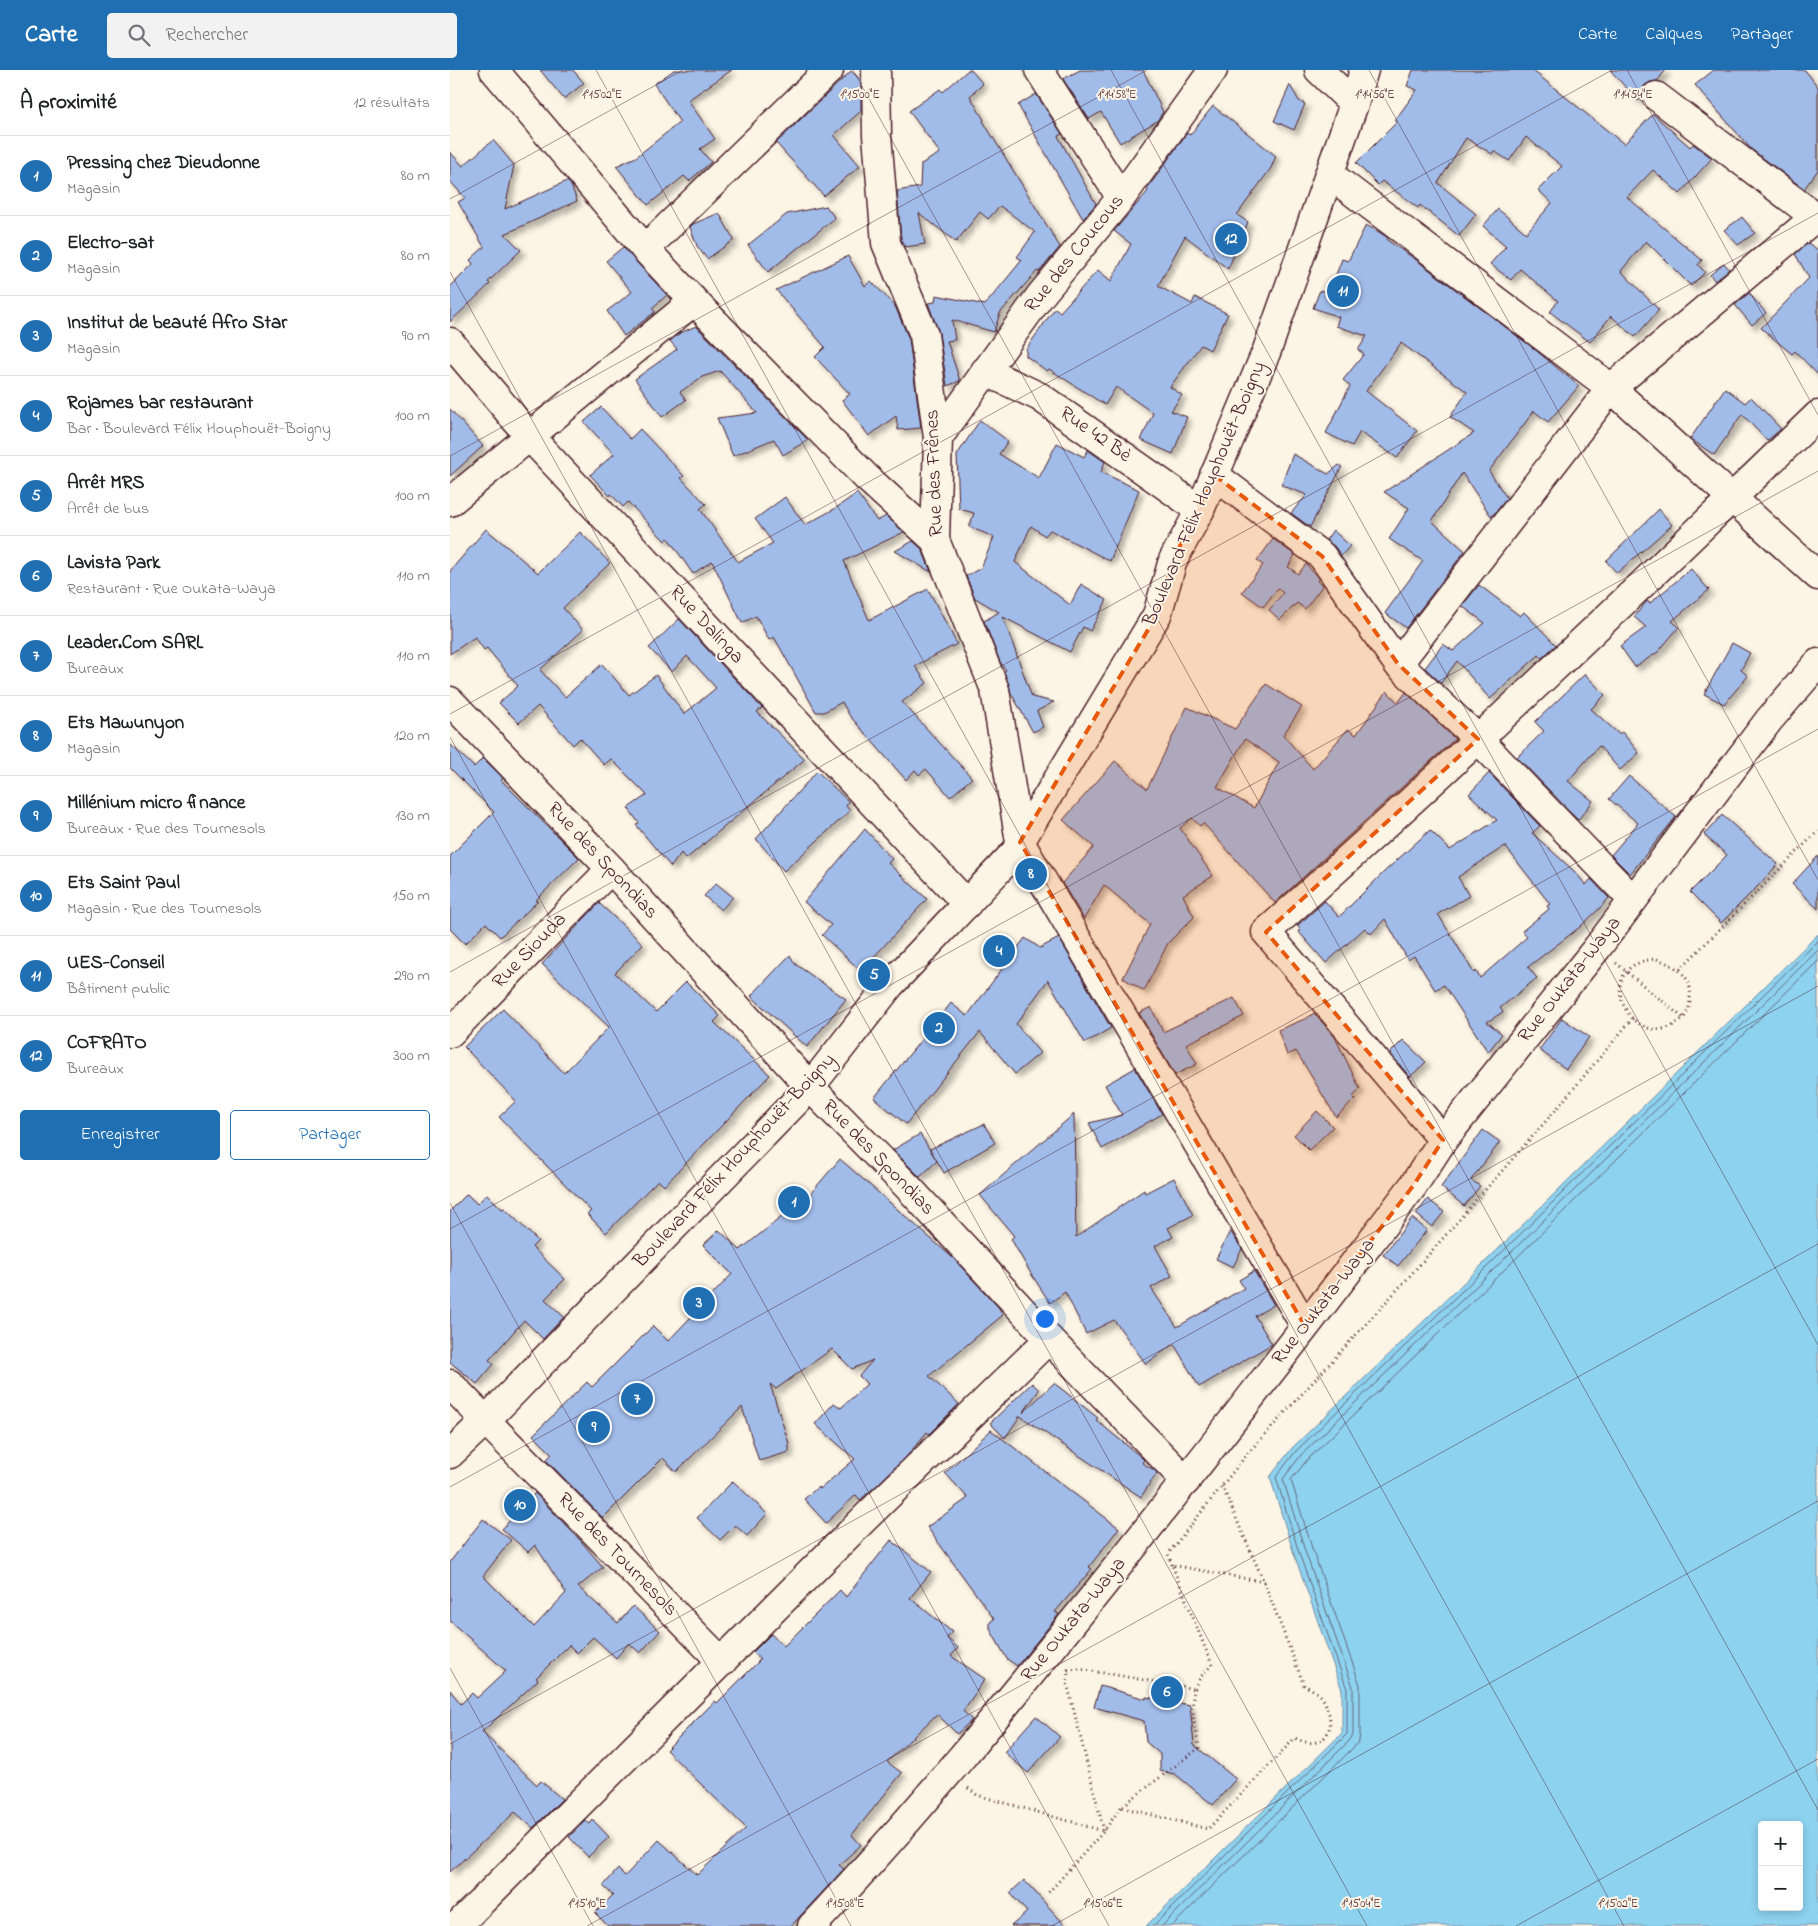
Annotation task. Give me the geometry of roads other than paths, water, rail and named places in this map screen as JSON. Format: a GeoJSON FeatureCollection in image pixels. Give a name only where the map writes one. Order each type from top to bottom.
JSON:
{"type":"FeatureCollection","features":[{"type":"Feature","properties":{"kind":"street"},"geometry":{"type":"LineString","coordinates":[[494,70],[645,249],[866,477],[935,540]]}},
{"type":"Feature","properties":{"kind":"street"},"geometry":{"type":"LineString","coordinates":[[645,249],[830,70]]}},
{"type":"Feature","properties":{"kind":"street","name":"Rue des Frênes"},"geometry":{"type":"LineString","coordinates":[[876,70],[878,135],[886,244],[924,335],[938,438],[935,540],[995,690],[1020,842]]}},
{"type":"Feature","properties":{"kind":"street"},"geometry":{"type":"LineString","coordinates":[[1040,70],[1122,198]]}},
{"type":"Feature","properties":{"kind":"street","name":"Rue des Coucous"},"geometry":{"type":"LineString","coordinates":[[938,438],[1040,296],[1122,198],[1213,70]]}},
{"type":"Feature","properties":{"kind":"street"},"geometry":{"type":"LineString","coordinates":[[1319,70],[1354,104]]}},
{"type":"Feature","properties":{"kind":"street","name":"Boulevard Félix Houphouët-Boigny"},"geometry":{"type":"LineString","coordinates":[[450,1454],[486,1420],[810,1087],[890,985],[1020,847],[1020,842],[1157,615],[1173,560],[1200,510],[1267,350],[1354,104],[1364,70]]}},
{"type":"Feature","properties":{"kind":"street"},"geometry":{"type":"LineString","coordinates":[[1398,664],[1611,388],[1817,217],[1656,96]]}},
{"type":"Feature","properties":{"kind":"street"},"geometry":{"type":"LineString","coordinates":[[1329,174],[1611,388],[1818,576]]}},
{"type":"Feature","properties":{"kind":"street"},"geometry":{"type":"LineString","coordinates":[[450,502],[694,301]]}},
{"type":"Feature","properties":{"kind":"street","name":"Rue Dalinga"},"geometry":{"type":"LineString","coordinates":[[450,342],[530,437],[967,904]]}},
{"type":"Feature","properties":{"kind":"street","name":"Rue 42 Bè"},"geometry":{"type":"LineString","coordinates":[[985,371],[1040,397],[1200,510]]}},
{"type":"Feature","properties":{"kind":"street"},"geometry":{"type":"LineString","coordinates":[[1443,1140],[1266,932],[1374,836],[1478,739],[1818,415]]}},
{"type":"Feature","properties":{"kind":"street"},"geometry":{"type":"LineString","coordinates":[[1214,475],[1322,556],[1398,664],[1478,739],[1633,900]]}},
{"type":"Feature","properties":{"kind":"street","name":"Rue Oukata-Waya"},"geometry":{"type":"LineString","coordinates":[[812,1926],[948,1774],[1186,1481],[1414,1186],[1443,1140],[1596,948],[1769,720],[1818,663]]}},
{"type":"Feature","properties":{"kind":"street","name":"Rue des Spondias"},"geometry":{"type":"LineString","coordinates":[[450,701],[611,868],[810,1087],[1186,1481]]}},
{"type":"Feature","properties":{"kind":"street"},"geometry":{"type":"LineString","coordinates":[[1020,842],[1305,1326]]}},
{"type":"Feature","properties":{"kind":"street","name":"Rue Siouda"},"geometry":{"type":"LineString","coordinates":[[450,1033],[611,868]]}},
{"type":"Feature","properties":{"kind":"street"},"geometry":{"type":"LineString","coordinates":[[457,1926],[865,1518],[1049,1339]]}},
{"type":"Feature","properties":{"kind":"street","name":"Rue des Tournesols"},"geometry":{"type":"LineString","coordinates":[[450,1384],[722,1662]]}},
{"type":"Feature","properties":{"kind":"water"},"geometry":{"type":"Polygon","coordinates":[[[1818,934],[1818,1926],[1146,1926],[1342,1733],[1342,1690],[1294,1554],[1270,1477],[1292,1448],[1483,1264],[1818,934]]]}},
{"type":"Feature","properties":{"kind":"place","name":"COFRATO"},"geometry":{"type":"Point","coordinates":[1231,239]}},
{"type":"Feature","properties":{"kind":"place","name":"UES-Conseil"},"geometry":{"type":"Point","coordinates":[1343,291]}},
{"type":"Feature","properties":{"kind":"place","name":"Ets Mawunyon"},"geometry":{"type":"Point","coordinates":[1031,874]}},
{"type":"Feature","properties":{"kind":"place","name":"Rojames bar restaurant"},"geometry":{"type":"Point","coordinates":[999,951]}},
{"type":"Feature","properties":{"kind":"place","name":"Arrêt MRS"},"geometry":{"type":"Point","coordinates":[874,975]}},
{"type":"Feature","properties":{"kind":"place","name":"Electro-sat"},"geometry":{"type":"Point","coordinates":[939,1028]}},
{"type":"Feature","properties":{"kind":"place","name":"Pressing chez Dieudonne"},"geometry":{"type":"Point","coordinates":[794,1202]}},
{"type":"Feature","properties":{"kind":"place","name":"Institut de beauté Afro Star"},"geometry":{"type":"Point","coordinates":[699,1303]}},
{"type":"Feature","properties":{"kind":"place","name":"Leader.Com SARL"},"geometry":{"type":"Point","coordinates":[637,1399]}},
{"type":"Feature","properties":{"kind":"place","name":"Millénium micro finance"},"geometry":{"type":"Point","coordinates":[594,1427]}},
{"type":"Feature","properties":{"kind":"place","name":"Ets Saint Paul"},"geometry":{"type":"Point","coordinates":[520,1505]}},
{"type":"Feature","properties":{"kind":"place","name":"Lavista Park"},"geometry":{"type":"Point","coordinates":[1167,1692]}}]}
